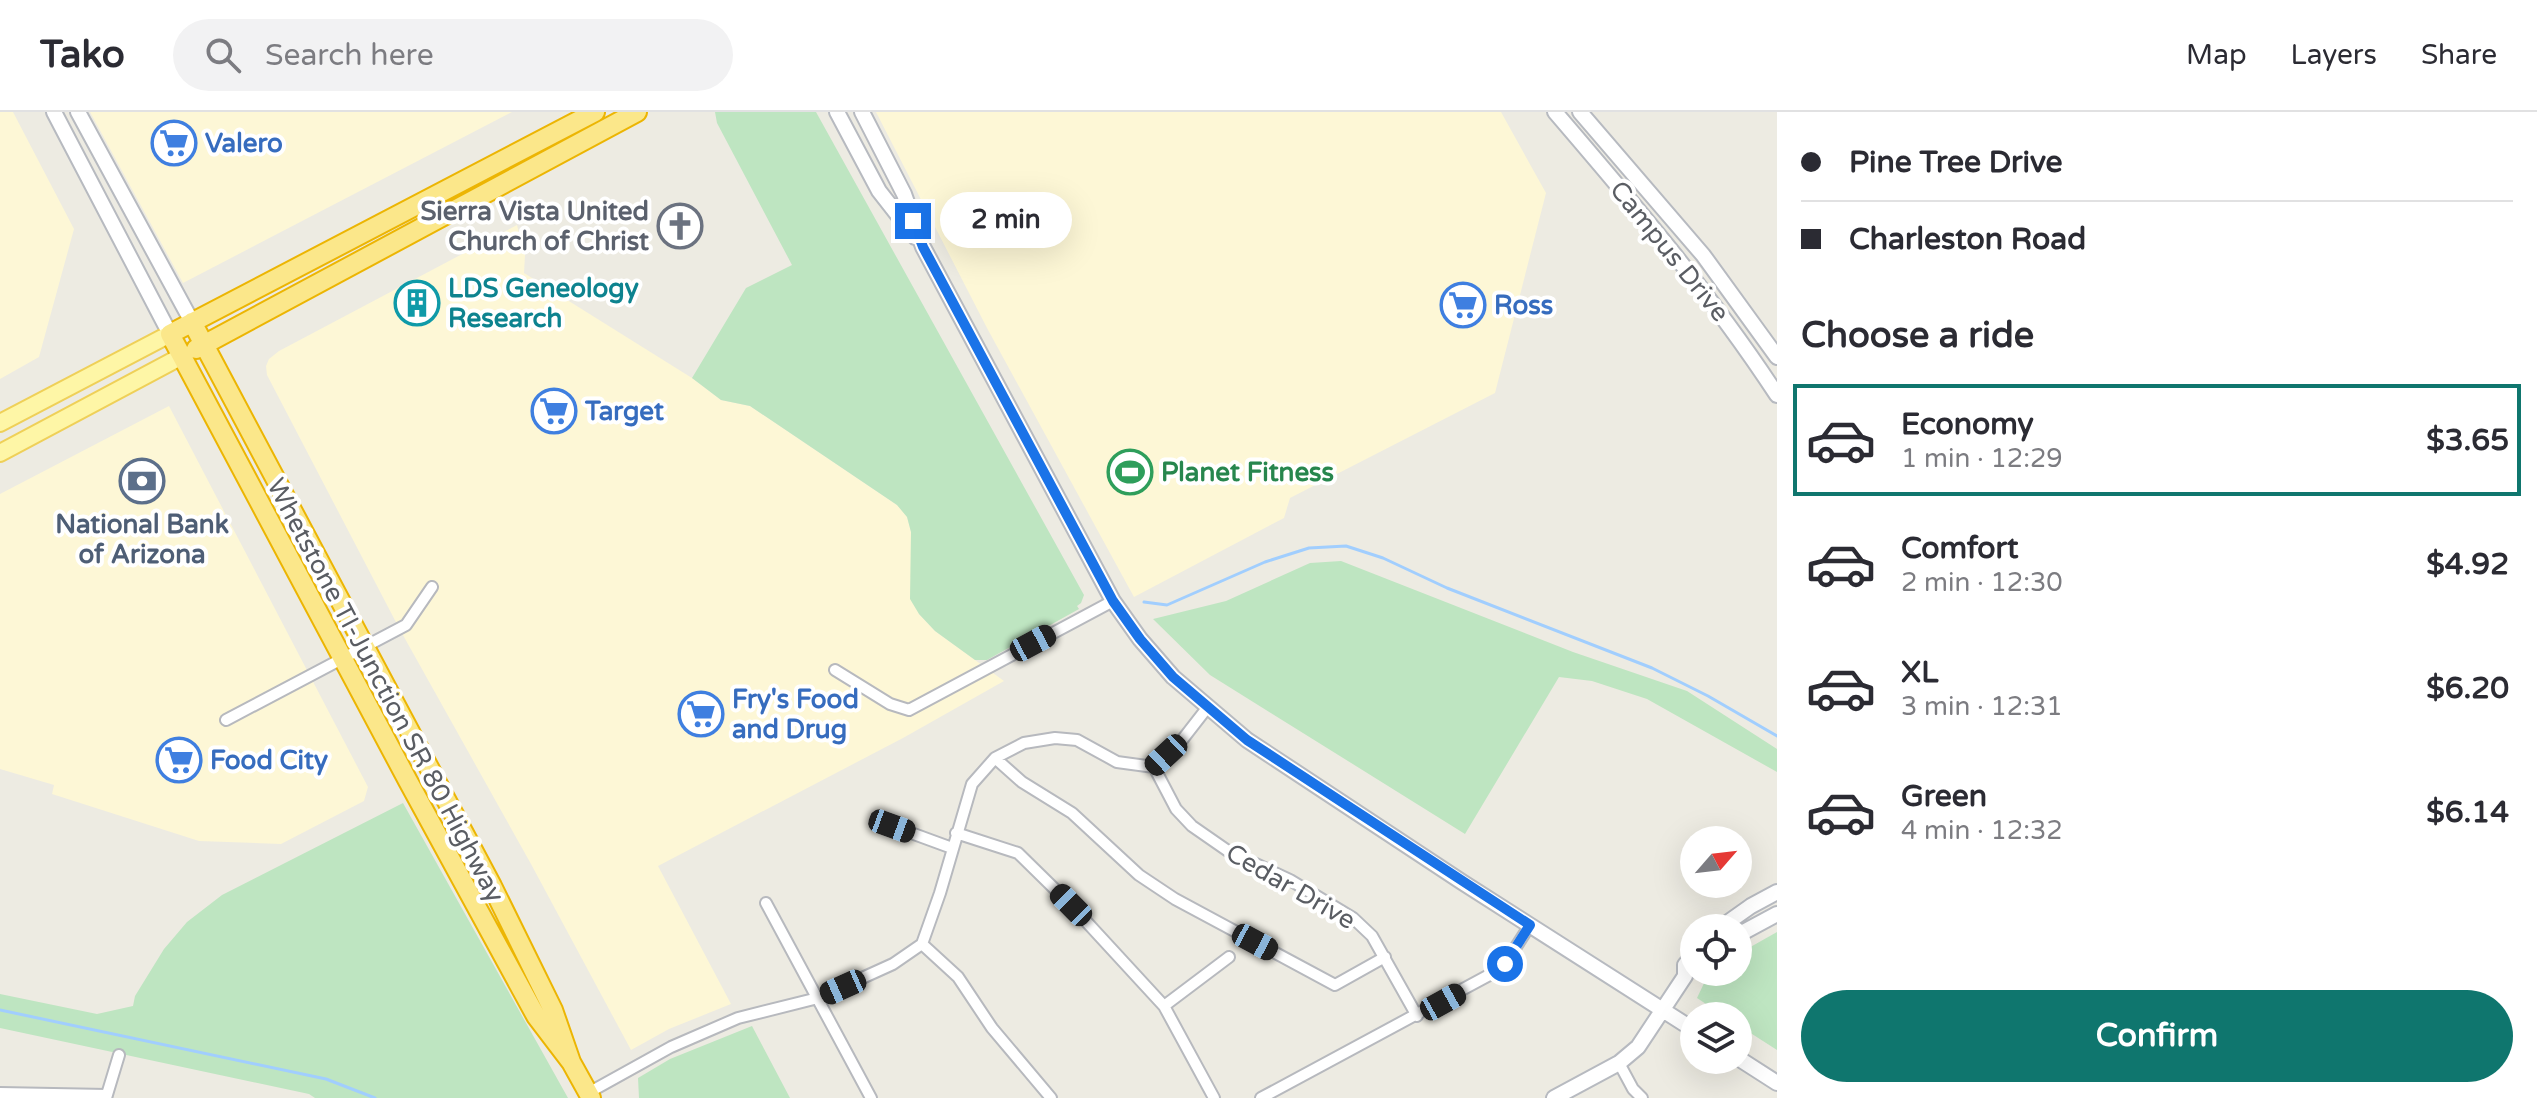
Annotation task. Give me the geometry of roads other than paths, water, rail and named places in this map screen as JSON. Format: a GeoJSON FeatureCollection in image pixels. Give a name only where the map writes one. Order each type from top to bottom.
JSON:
{"type":"FeatureCollection","features":[{"type":"Feature","properties":{"kind":"highway"},"geometry":{"type":"LineString","coordinates":[[170,334],[595,112]]}},
{"type":"Feature","properties":{"kind":"highway"},"geometry":{"type":"LineString","coordinates":[[182,356],[637,112]]}},
{"type":"Feature","properties":{"kind":"highway","name":"Whetstone TI-Junction SR 80 Highway"},"geometry":{"type":"LineString","coordinates":[[192,322],[492,886],[553,1010],[571,1062]]}},
{"type":"Feature","properties":{"kind":"highway","name":"Whetstone TI-Junction SR 80 Highway"},"geometry":{"type":"LineString","coordinates":[[170,334],[536,1016],[571,1062],[589,1095]]}},
{"type":"Feature","properties":{"kind":"main road"},"geometry":{"type":"LineString","coordinates":[[0,423],[170,334],[54,112]]}},
{"type":"Feature","properties":{"kind":"main road"},"geometry":{"type":"LineString","coordinates":[[78,112],[192,322]]}},
{"type":"Feature","properties":{"kind":"main road"},"geometry":{"type":"LineString","coordinates":[[837,112],[879,191],[923,247]]}},
{"type":"Feature","properties":{"kind":"main road"},"geometry":{"type":"LineString","coordinates":[[862,112],[904,194],[923,247],[1113,601],[1173,677],[1247,740],[1680,1021]]}},
{"type":"Feature","properties":{"kind":"main road","name":"Campus Drive"},"geometry":{"type":"LineString","coordinates":[[1555,112],[1682,262],[1738,336],[1777,395]]}},
{"type":"Feature","properties":{"kind":"main road","name":"Campus Drive"},"geometry":{"type":"LineString","coordinates":[[1580,112],[1703,255],[1777,357]]}},
{"type":"Feature","properties":{"kind":"main road"},"geometry":{"type":"LineString","coordinates":[[0,453],[182,356]]}},
{"type":"Feature","properties":{"kind":"main road"},"geometry":{"type":"LineString","coordinates":[[1740,914],[1777,892]]}},
{"type":"Feature","properties":{"kind":"main road"},"geometry":{"type":"LineString","coordinates":[[1752,927],[1777,914]]}},
{"type":"Feature","properties":{"kind":"main road"},"geometry":{"type":"LineString","coordinates":[[1554,1098],[1619,1063],[1638,1047],[1681,986]]}},
{"type":"Feature","properties":{"kind":"main road"},"geometry":{"type":"LineString","coordinates":[[1752,1067],[1777,1083]]}},
{"type":"Feature","properties":{"kind":"street"},"geometry":{"type":"LineString","coordinates":[[226,720],[406,625],[432,587]]}},
{"type":"Feature","properties":{"kind":"street"},"geometry":{"type":"LineString","coordinates":[[835,670],[890,704],[909,710],[1113,601]]}},
{"type":"Feature","properties":{"kind":"street"},"geometry":{"type":"LineString","coordinates":[[589,1095],[671,1047],[730,1021],[818,998],[893,964],[922,944],[972,784],[995,758],[1024,743],[1055,738],[1077,740],[1117,762],[1154,767],[1179,744],[1207,708]]}},
{"type":"Feature","properties":{"kind":"street"},"geometry":{"type":"LineString","coordinates":[[995,758],[1022,782],[1072,813],[1139,875],[1175,899],[1335,985],[1385,957]]}},
{"type":"Feature","properties":{"kind":"street","name":"Cedar Drive"},"geometry":{"type":"LineString","coordinates":[[1154,767],[1176,809],[1192,826],[1228,851],[1290,880],[1353,918],[1372,936],[1417,1016]]}},
{"type":"Feature","properties":{"kind":"street"},"geometry":{"type":"LineString","coordinates":[[892,826],[952,848]]}},
{"type":"Feature","properties":{"kind":"street"},"geometry":{"type":"LineString","coordinates":[[956,833],[1018,853],[1071,905],[1164,1006],[1214,1098]]}},
{"type":"Feature","properties":{"kind":"street"},"geometry":{"type":"LineString","coordinates":[[766,903],[871,1098]]}},
{"type":"Feature","properties":{"kind":"street"},"geometry":{"type":"LineString","coordinates":[[1261,1098],[1493,973],[1505,964],[1530,925]]}},
{"type":"Feature","properties":{"kind":"street"},"geometry":{"type":"LineString","coordinates":[[922,944],[958,977],[992,1028],[1051,1098]]}},
{"type":"Feature","properties":{"kind":"street"},"geometry":{"type":"LineString","coordinates":[[1164,1006],[1229,957]]}},
{"type":"Feature","properties":{"kind":"street"},"geometry":{"type":"LineString","coordinates":[[0,1093],[106,1096],[119,1055]]}},
{"type":"Feature","properties":{"kind":"street"},"geometry":{"type":"LineString","coordinates":[[1619,1063],[1633,1089],[1642,1098]]}},
{"type":"Feature","properties":{"kind":"waterway"},"geometry":{"type":"LineString","coordinates":[[1144,602],[1167,605],[1265,562],[1309,548],[1346,546],[1383,558],[1447,588],[1652,668],[1777,736]]}},
{"type":"Feature","properties":{"kind":"waterway"},"geometry":{"type":"LineString","coordinates":[[0,1010],[326,1079],[375,1098]]}},
{"type":"Feature","properties":{"kind":"place","name":"Valero"},"geometry":{"type":"Point","coordinates":[174,143]}},
{"type":"Feature","properties":{"kind":"place","name":"Sierra Vista United Church of Christ"},"geometry":{"type":"Point","coordinates":[680,226]}},
{"type":"Feature","properties":{"kind":"place","name":"LDS Geneology Research"},"geometry":{"type":"Point","coordinates":[417,303]}},
{"type":"Feature","properties":{"kind":"place","name":"Ross"},"geometry":{"type":"Point","coordinates":[1463,305]}},
{"type":"Feature","properties":{"kind":"place","name":"Target"},"geometry":{"type":"Point","coordinates":[554,411]}},
{"type":"Feature","properties":{"kind":"place","name":"Planet Fitness"},"geometry":{"type":"Point","coordinates":[1130,472]}},
{"type":"Feature","properties":{"kind":"place","name":"National Bank of Arizona"},"geometry":{"type":"Point","coordinates":[142,481]}},
{"type":"Feature","properties":{"kind":"place","name":"Fry's Food and Drug"},"geometry":{"type":"Point","coordinates":[701,714]}},
{"type":"Feature","properties":{"kind":"place","name":"Food City"},"geometry":{"type":"Point","coordinates":[179,760]}}]}
